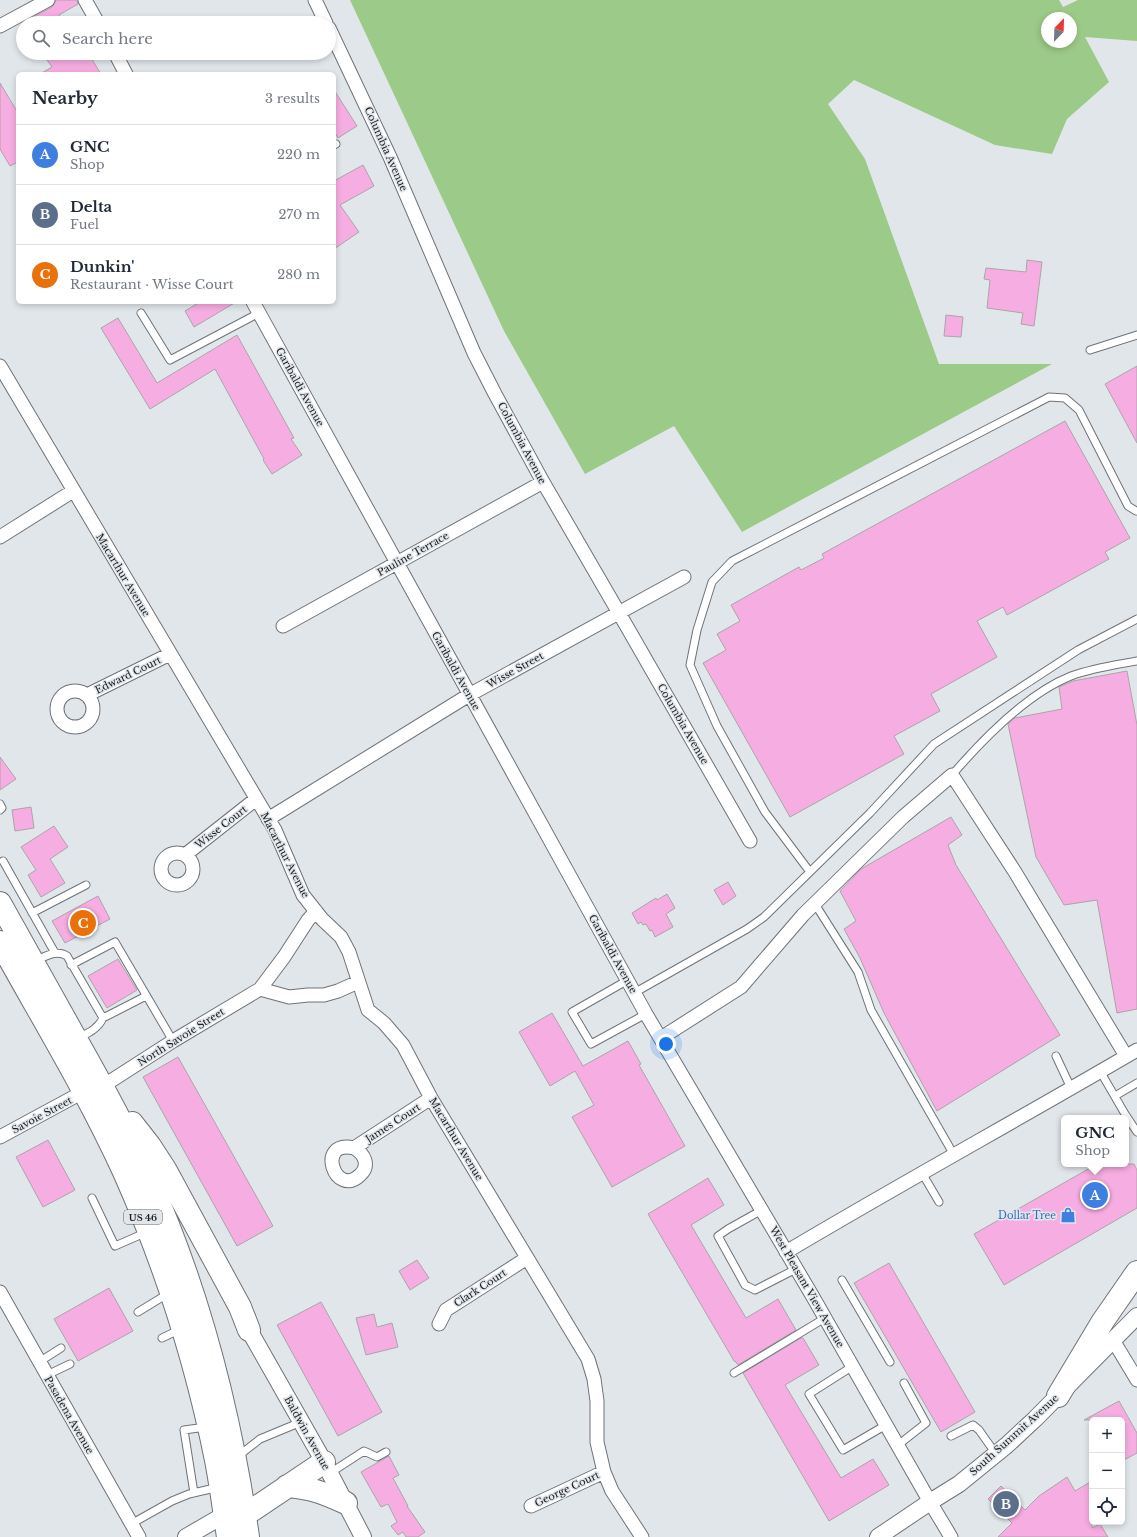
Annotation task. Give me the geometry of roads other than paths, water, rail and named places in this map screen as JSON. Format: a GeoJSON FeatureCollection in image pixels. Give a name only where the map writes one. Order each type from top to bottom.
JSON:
{"type":"FeatureCollection","features":[{"type":"Feature","properties":{"kind":"highway","name":"US 46"},"geometry":{"type":"LineString","coordinates":[[0,903],[76,1039],[118,1159],[149,1231],[183,1328],[208,1426],[220,1487],[248,1537]]}},
{"type":"Feature","properties":{"kind":"highway","name":"US 46"},"geometry":{"type":"LineString","coordinates":[[0,942],[146,1173],[168,1224],[187,1276],[216,1372],[235,1458],[235,1515],[228,1537]]}},
{"type":"Feature","properties":{"kind":"highway"},"geometry":{"type":"LineString","coordinates":[[93,1089],[150,1146],[165,1169],[240,1307],[249,1330]]}},
{"type":"Feature","properties":{"kind":"highway"},"geometry":{"type":"LineString","coordinates":[[1058,1396],[1103,1321],[1137,1272]]}},
{"type":"Feature","properties":{"kind":"highway"},"geometry":{"type":"LineString","coordinates":[[235,1515],[287,1486],[327,1468]]}},
{"type":"Feature","properties":{"kind":"highway"},"geometry":{"type":"LineString","coordinates":[[287,1486],[318,1490],[346,1503]]}},
{"type":"Feature","properties":{"kind":"street"},"geometry":{"type":"LineString","coordinates":[[18,16],[48,0]]}},
{"type":"Feature","properties":{"kind":"street"},"geometry":{"type":"LineString","coordinates":[[85,0],[94,16]]}},
{"type":"Feature","properties":{"kind":"street"},"geometry":{"type":"LineString","coordinates":[[315,0],[323,16]]}},
{"type":"Feature","properties":{"kind":"street"},"geometry":{"type":"LineString","coordinates":[[0,26],[16,17]]}},
{"type":"Feature","properties":{"kind":"street","name":"Columbia Avenue"},"geometry":{"type":"LineString","coordinates":[[336,43],[390,157],[474,353],[543,482],[750,840]]}},
{"type":"Feature","properties":{"kind":"street"},"geometry":{"type":"LineString","coordinates":[[119,60],[125,72]]}},
{"type":"Feature","properties":{"kind":"street","name":"Garibaldi Avenue"},"geometry":{"type":"LineString","coordinates":[[256,308],[634,993],[661,1038]]}},
{"type":"Feature","properties":{"kind":"street","name":"Macarthur Avenue"},"geometry":{"type":"LineString","coordinates":[[0,366],[275,830],[303,894],[316,911],[340,937],[349,952],[368,1010],[384,1023],[403,1044],[431,1098],[588,1358],[595,1386],[597,1401],[597,1442],[604,1472],[612,1491],[642,1537]]}},
{"type":"Feature","properties":{"kind":"street","name":"Pauline Terrace"},"geometry":{"type":"LineString","coordinates":[[283,626],[543,482]]}},
{"type":"Feature","properties":{"kind":"street"},"geometry":{"type":"LineString","coordinates":[[0,537],[74,491]]}},
{"type":"Feature","properties":{"kind":"street","name":"Wisse Street"},"geometry":{"type":"LineString","coordinates":[[268,819],[469,695],[684,577]]}},
{"type":"Feature","properties":{"kind":"street","name":"Edward Court"},"geometry":{"type":"LineString","coordinates":[[87,695],[170,654]]}},
{"type":"Feature","properties":{"kind":"street"},"geometry":{"type":"LineString","coordinates":[[661,1038],[741,987],[803,915],[903,817],[952,775],[1131,1053],[786,1252]]}},
{"type":"Feature","properties":{"kind":"street","name":"Wisse Court"},"geometry":{"type":"LineString","coordinates":[[185,855],[256,799]]}},
{"type":"Feature","properties":{"kind":"street","name":"North Savoie Street"},"geometry":{"type":"LineString","coordinates":[[93,1089],[260,989],[284,957],[308,920],[316,911]]}},
{"type":"Feature","properties":{"kind":"street"},"geometry":{"type":"LineString","coordinates":[[260,989],[289,997],[324,995],[338,991],[358,982]]}},
{"type":"Feature","properties":{"kind":"street","name":"West Pleasant View Avenue"},"geometry":{"type":"LineString","coordinates":[[661,1038],[951,1537]]}},
{"type":"Feature","properties":{"kind":"street","name":"Savoie Street"},"geometry":{"type":"LineString","coordinates":[[0,1137],[93,1089]]}},
{"type":"Feature","properties":{"kind":"street","name":"James Court"},"geometry":{"type":"LineString","coordinates":[[354,1148],[431,1098]]}},
{"type":"Feature","properties":{"kind":"street","name":"Clark Court"},"geometry":{"type":"LineString","coordinates":[[439,1324],[446,1310],[527,1258]]}},
{"type":"Feature","properties":{"kind":"street","name":"Pasadena Avenue"},"geometry":{"type":"LineString","coordinates":[[0,1292],[139,1537]]}},
{"type":"Feature","properties":{"kind":"street","name":"South Summit Avenue"},"geometry":{"type":"LineString","coordinates":[[878,1537],[959,1484],[996,1454],[1058,1396],[1137,1316]]}},
{"type":"Feature","properties":{"kind":"street","name":"Baldwin Avenue"},"geometry":{"type":"LineString","coordinates":[[249,1330],[327,1468],[363,1537]]}},
{"type":"Feature","properties":{"kind":"street"},"geometry":{"type":"LineString","coordinates":[[1113,1340],[1137,1380]]}},
{"type":"Feature","properties":{"kind":"street","name":"George Court"},"geometry":{"type":"LineString","coordinates":[[531,1506],[604,1472]]}},
{"type":"Feature","properties":{"kind":"street"},"geometry":{"type":"LineString","coordinates":[[186,1537],[235,1515]]}},
{"type":"Feature","properties":{"kind":"lane"},"geometry":{"type":"LineString","coordinates":[[141,313],[170,360],[256,308]]}},
{"type":"Feature","properties":{"kind":"lane"},"geometry":{"type":"LineString","coordinates":[[1090,350],[1137,335]]}},
{"type":"Feature","properties":{"kind":"lane"},"geometry":{"type":"LineString","coordinates":[[810,872],[765,812],[717,726],[690,664],[697,630],[712,582],[732,561],[1049,397],[1065,398],[1079,410],[1128,506],[1136,511]]}},
{"type":"Feature","properties":{"kind":"lane"},"geometry":{"type":"LineString","coordinates":[[634,993],[753,925],[774,909],[870,813],[934,744],[1078,650],[1137,619]]}},
{"type":"Feature","properties":{"kind":"lane"},"geometry":{"type":"LineString","coordinates":[[952,775],[978,745],[1002,722],[1039,694],[1077,674],[1137,661]]}},
{"type":"Feature","properties":{"kind":"lane"},"geometry":{"type":"LineString","coordinates":[[0,804],[2,808],[0,810]]}},
{"type":"Feature","properties":{"kind":"lane"},"geometry":{"type":"LineString","coordinates":[[3,861],[55,953]]}},
{"type":"Feature","properties":{"kind":"lane"},"geometry":{"type":"LineString","coordinates":[[32,913],[86,885]]}},
{"type":"Feature","properties":{"kind":"lane"},"geometry":{"type":"LineString","coordinates":[[815,904],[858,972],[871,1010],[954,1155]]}},
{"type":"Feature","properties":{"kind":"lane"},"geometry":{"type":"LineString","coordinates":[[71,965],[115,942],[173,1041]]}},
{"type":"Feature","properties":{"kind":"lane"},"geometry":{"type":"LineString","coordinates":[[33,962],[55,953],[62,953],[66,956],[103,1018]]}},
{"type":"Feature","properties":{"kind":"lane"},"geometry":{"type":"LineString","coordinates":[[628,980],[572,1012],[591,1044],[646,1014]]}},
{"type":"Feature","properties":{"kind":"lane"},"geometry":{"type":"LineString","coordinates":[[76,1039],[100,1025],[103,1018],[146,996]]}},
{"type":"Feature","properties":{"kind":"lane"},"geometry":{"type":"LineString","coordinates":[[1056,1056],[1072,1088]]}},
{"type":"Feature","properties":{"kind":"lane"},"geometry":{"type":"LineString","coordinates":[[1100,1071],[1127,1115]]}},
{"type":"Feature","properties":{"kind":"lane"},"geometry":{"type":"LineString","coordinates":[[1115,1096],[1137,1083]]}},
{"type":"Feature","properties":{"kind":"lane"},"geometry":{"type":"LineString","coordinates":[[1129,1119],[1137,1132]]}},
{"type":"Feature","properties":{"kind":"lane"},"geometry":{"type":"LineString","coordinates":[[922,1173],[939,1202]]}},
{"type":"Feature","properties":{"kind":"lane"},"geometry":{"type":"LineString","coordinates":[[92,1198],[115,1246],[149,1231]]}},
{"type":"Feature","properties":{"kind":"lane"},"geometry":{"type":"LineString","coordinates":[[762,1210],[718,1236],[745,1284],[755,1290],[796,1269]]}},
{"type":"Feature","properties":{"kind":"lane"},"geometry":{"type":"LineString","coordinates":[[842,1280],[890,1362]]}},
{"type":"Feature","properties":{"kind":"lane"},"geometry":{"type":"LineString","coordinates":[[138,1312],[171,1292]]}},
{"type":"Feature","properties":{"kind":"lane"},"geometry":{"type":"LineString","coordinates":[[734,1373],[825,1318]]}},
{"type":"Feature","properties":{"kind":"lane"},"geometry":{"type":"LineString","coordinates":[[162,1338],[183,1328]]}},
{"type":"Feature","properties":{"kind":"lane"},"geometry":{"type":"LineString","coordinates":[[39,1362],[61,1348]]}},
{"type":"Feature","properties":{"kind":"lane"},"geometry":{"type":"LineString","coordinates":[[47,1375],[70,1364]]}},
{"type":"Feature","properties":{"kind":"lane"},"geometry":{"type":"LineString","coordinates":[[853,1366],[810,1394],[843,1450],[886,1425]]}},
{"type":"Feature","properties":{"kind":"lane"},"geometry":{"type":"LineString","coordinates":[[898,1445],[926,1423],[904,1382]]}},
{"type":"Feature","properties":{"kind":"lane"},"geometry":{"type":"LineString","coordinates":[[235,1458],[260,1439],[301,1422]]}},
{"type":"Feature","properties":{"kind":"lane"},"geometry":{"type":"LineString","coordinates":[[951,1436],[973,1425],[979,1430],[996,1454]]}},
{"type":"Feature","properties":{"kind":"lane"},"geometry":{"type":"LineString","coordinates":[[194,1493],[184,1430],[208,1426]]}},
{"type":"Feature","properties":{"kind":"lane"},"geometry":{"type":"LineString","coordinates":[[327,1468],[364,1451],[377,1457],[386,1452]]}},
{"type":"Feature","properties":{"kind":"lane"},"geometry":{"type":"LineString","coordinates":[[131,1524],[172,1501],[194,1493],[220,1487]]}},
{"type":"Feature","properties":{"kind":"place","name":"Dunkin'"},"geometry":{"type":"Point","coordinates":[83,923]}},
{"type":"Feature","properties":{"kind":"place","name":"GNC"},"geometry":{"type":"Point","coordinates":[1095,1195]}},
{"type":"Feature","properties":{"kind":"place","name":"Dollar Tree"},"geometry":{"type":"Point","coordinates":[1068,1215]}},
{"type":"Feature","properties":{"kind":"place","name":"Delta"},"geometry":{"type":"Point","coordinates":[1006,1504]}}]}
